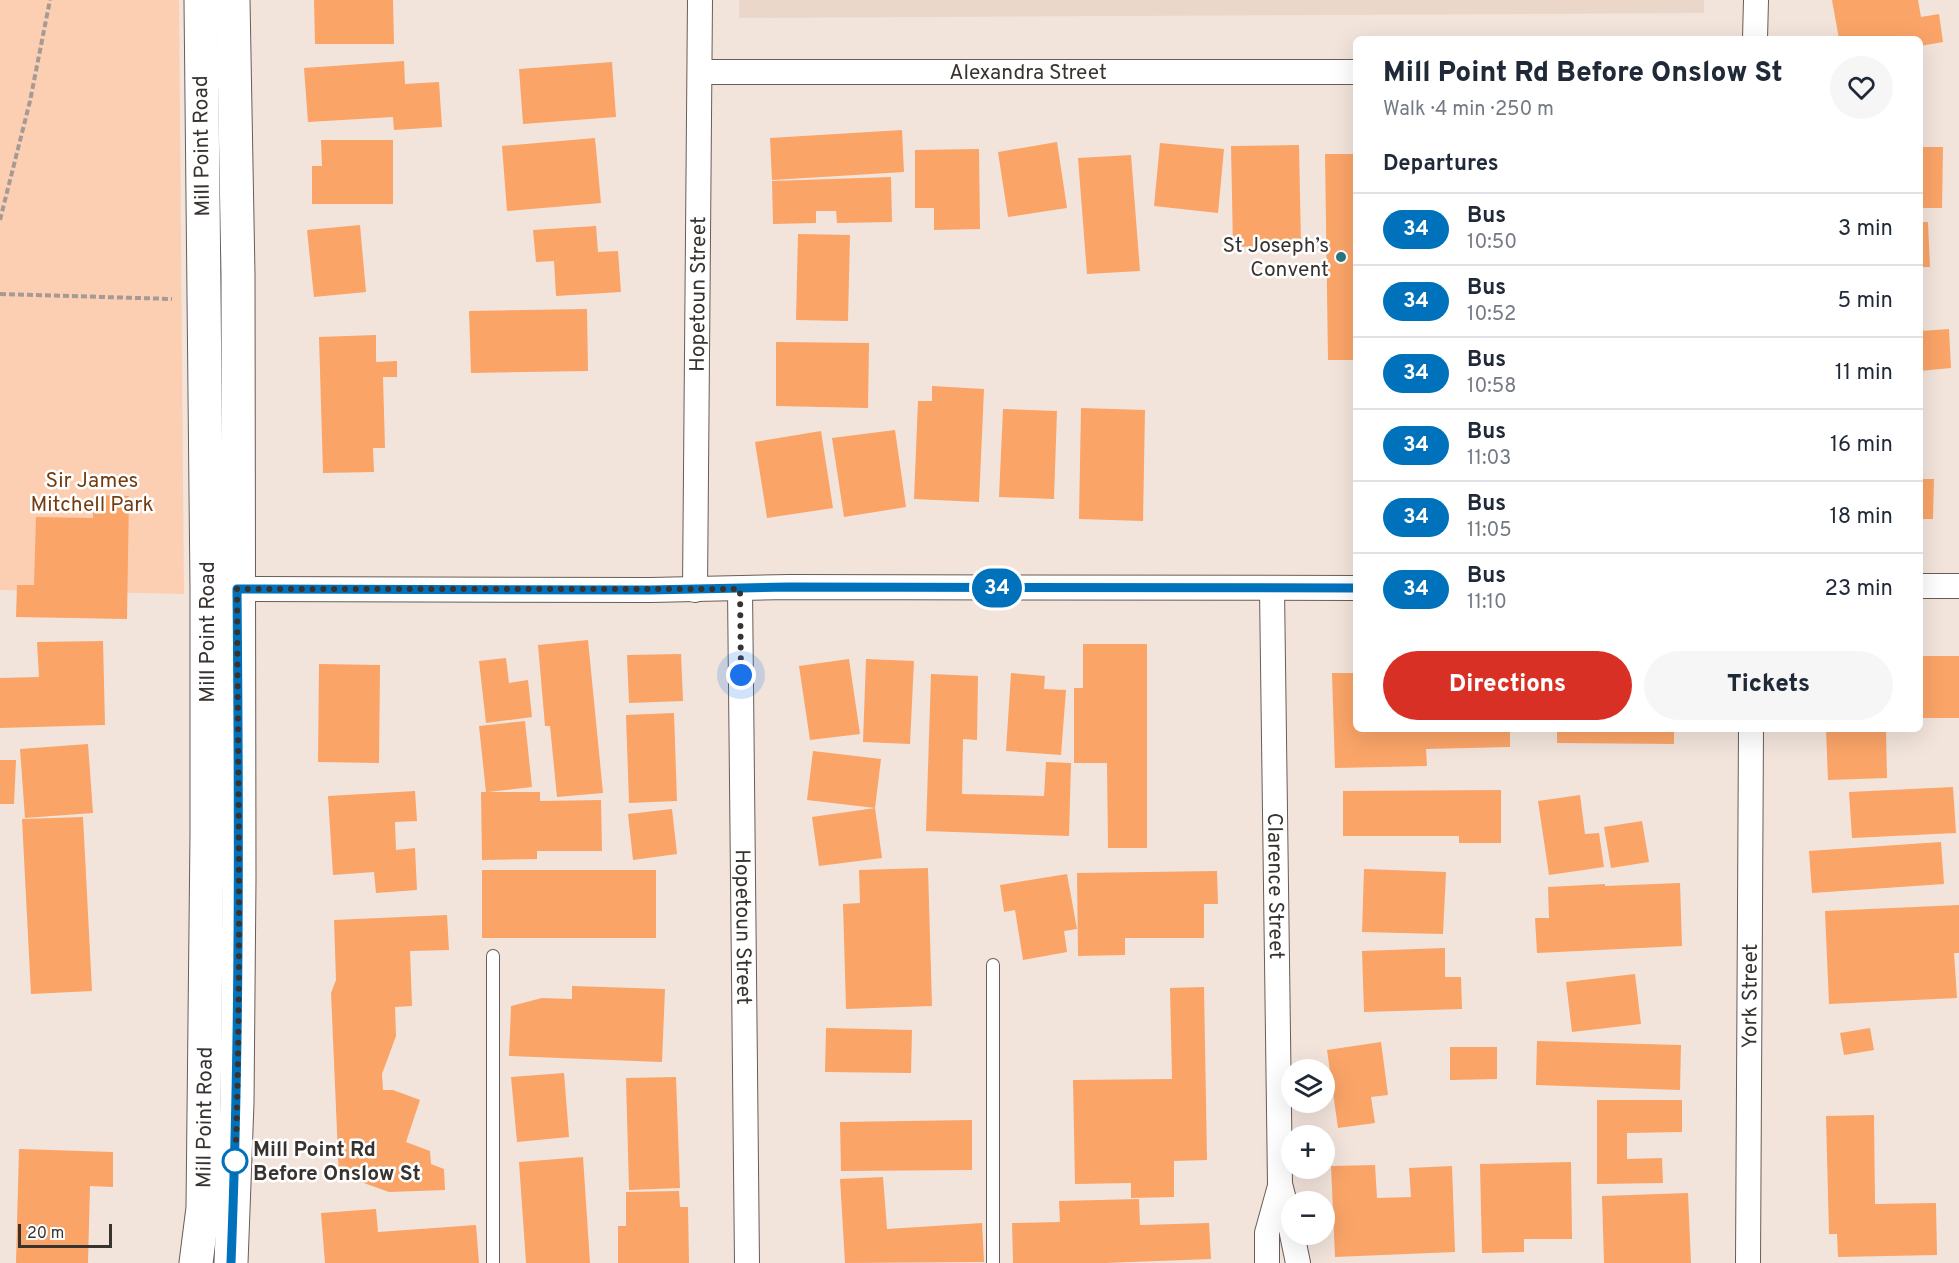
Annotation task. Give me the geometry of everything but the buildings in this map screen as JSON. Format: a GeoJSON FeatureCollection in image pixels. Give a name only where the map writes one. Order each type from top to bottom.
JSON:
{"type":"FeatureCollection","features":[{"type":"Feature","properties":{"kind":"main road","name":"Mill Point Road"},"geometry":{"type":"LineString","coordinates":[[201,0],[222,589],[239,868],[237,1103],[231,1263]]}},
{"type":"Feature","properties":{"kind":"main road","name":"Mill Point Road"},"geometry":{"type":"LineString","coordinates":[[196,1263],[203,1208],[222,589],[239,455],[233,0]]}},
{"type":"Feature","properties":{"kind":"street","name":"Hopetoun Street"},"geometry":{"type":"LineString","coordinates":[[695,590],[700,0]]}},
{"type":"Feature","properties":{"kind":"street"},"geometry":{"type":"LineString","coordinates":[[1755,36],[1756,0]]}},
{"type":"Feature","properties":{"kind":"street","name":"Alexandra Street"},"geometry":{"type":"LineString","coordinates":[[701,72],[1353,72]]}},
{"type":"Feature","properties":{"kind":"street"},"geometry":{"type":"LineString","coordinates":[[1923,586],[1959,586]]}},
{"type":"Feature","properties":{"kind":"street"},"geometry":{"type":"LineString","coordinates":[[222,589],[1353,588]]}},
{"type":"Feature","properties":{"kind":"street","name":"Hopetoun Street"},"geometry":{"type":"LineString","coordinates":[[740,589],[747,1263]]}},
{"type":"Feature","properties":{"kind":"street","name":"Clarence Street"},"geometry":{"type":"LineString","coordinates":[[1272,589],[1282,1191]]}},
{"type":"Feature","properties":{"kind":"street","name":"York Street"},"geometry":{"type":"LineString","coordinates":[[1748,1263],[1751,732]]}},
{"type":"Feature","properties":{"kind":"street","name":"Clarence Street"},"geometry":{"type":"LineString","coordinates":[[1267,1263],[1267,1233],[1280,1184]]}},
{"type":"Feature","properties":{"kind":"street","name":"Clarence Street"},"geometry":{"type":"LineString","coordinates":[[1295,1245],[1298,1263]]}},
{"type":"Feature","properties":{"kind":"lane"},"geometry":{"type":"LineString","coordinates":[[493,956],[493,1263]]}},
{"type":"Feature","properties":{"kind":"lane"},"geometry":{"type":"LineString","coordinates":[[993,965],[993,1263]]}},
{"type":"Feature","properties":{"kind":"path"},"geometry":{"type":"LineString","coordinates":[[0,220],[30,101],[50,0]]}},
{"type":"Feature","properties":{"kind":"path"},"geometry":{"type":"LineString","coordinates":[[0,294],[173,299]]}},
{"type":"Feature","properties":{"kind":"shaded area"},"geometry":{"type":"Polygon","coordinates":[[[739,0],[1704,0],[1704,13],[739,18],[739,0]]]}},
{"type":"Feature","properties":{"kind":"green space","name":"Sir James Mitchell Park"},"geometry":{"type":"Polygon","coordinates":[[[0,0],[179,0],[184,594],[0,590],[0,0]]]}},
{"type":"Feature","properties":{"kind":"bus line","name":"34"},"geometry":{"type":"LineString","coordinates":[[231,1263],[237,1103],[239,879],[237,589],[1353,588]]}},
{"type":"Feature","properties":{"kind":"place","name":"St Joseph’s Convent"},"geometry":{"type":"Point","coordinates":[1341,257]}},
{"type":"Feature","properties":{"kind":"place","name":"Mill Point Rd Before Onslow St"},"geometry":{"type":"Point","coordinates":[235,1161]}},
{"type":"Feature","properties":{"kind":"route"},"geometry":{"type":"LineString","coordinates":[[235,1161],[235,1172],[239,879],[237,589],[740,589],[741,675]]}}]}
